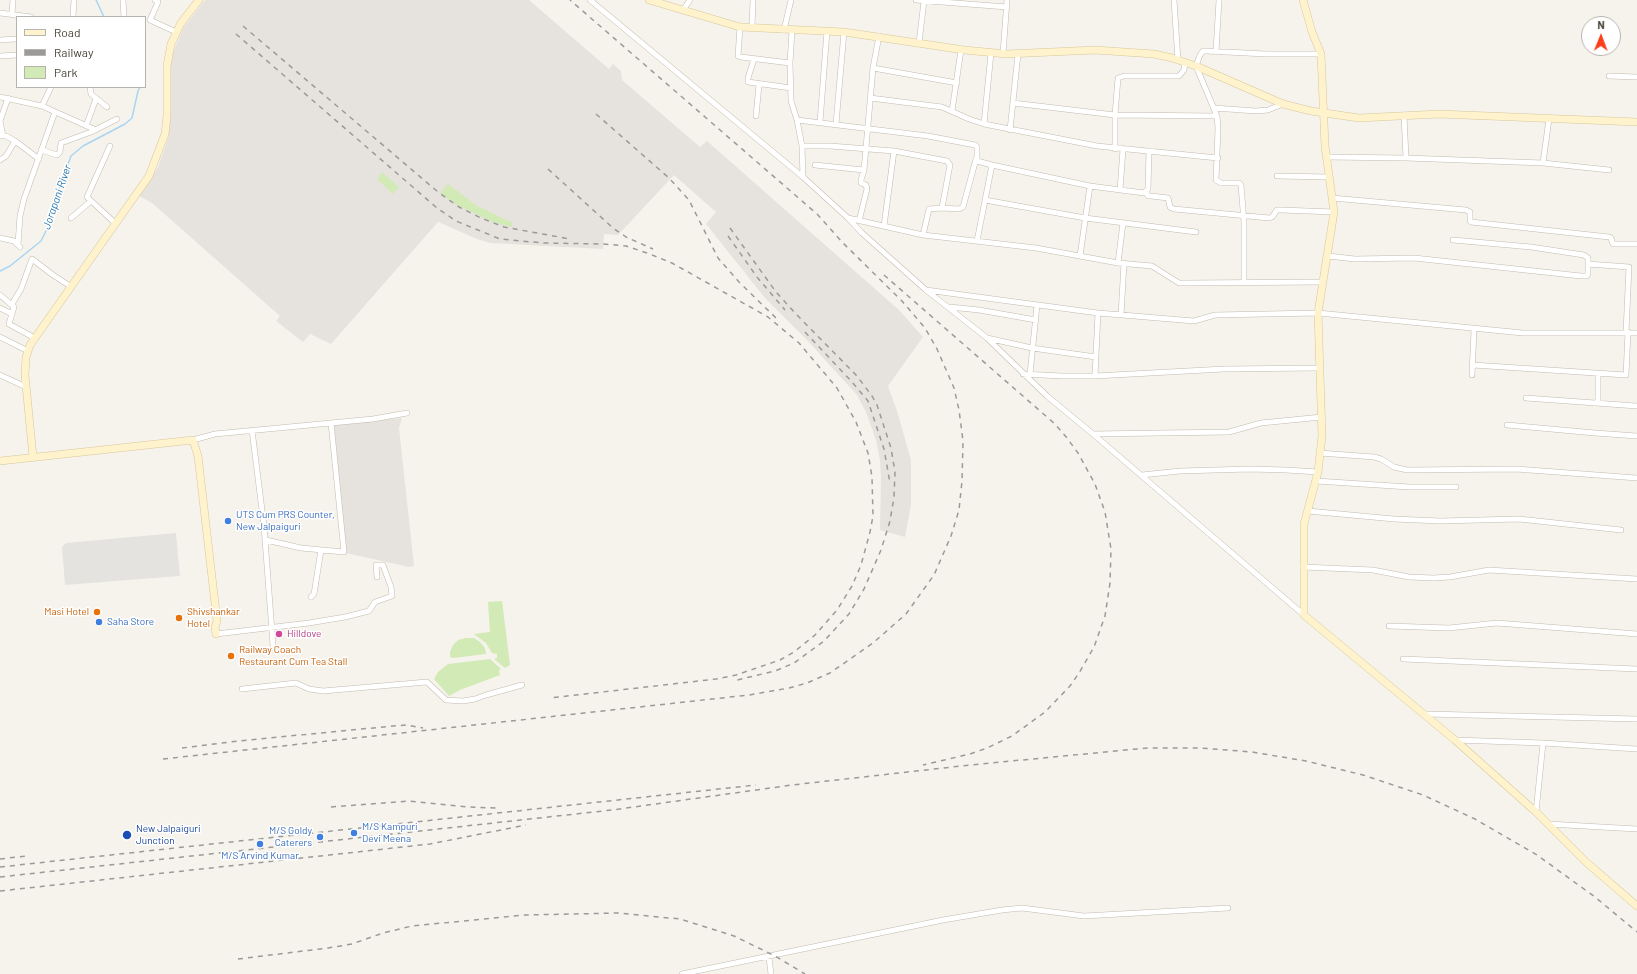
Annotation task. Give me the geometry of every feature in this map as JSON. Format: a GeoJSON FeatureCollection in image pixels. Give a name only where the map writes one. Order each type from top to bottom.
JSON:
{"type":"FeatureCollection","features":[{"type":"Feature","properties":{"kind":"street"},"geometry":{"type":"LineString","coordinates":[[12,14],[13,0]]}},
{"type":"Feature","properties":{"kind":"street"},"geometry":{"type":"LineString","coordinates":[[74,0],[74,16]]}},
{"type":"Feature","properties":{"kind":"street"},"geometry":{"type":"LineString","coordinates":[[123,0],[124,16]]}},
{"type":"Feature","properties":{"kind":"street"},"geometry":{"type":"LineString","coordinates":[[155,0],[158,2],[150,20],[176,32]]}},
{"type":"Feature","properties":{"kind":"street"},"geometry":{"type":"LineString","coordinates":[[33,457],[26,387],[25,365],[28,351],[33,338],[149,176],[163,139],[167,116],[167,66],[169,52],[176,32],[185,17],[199,0]]}},
{"type":"Feature","properties":{"kind":"street"},"geometry":{"type":"LineString","coordinates":[[590,0],[803,177],[848,218],[862,233],[926,290],[988,338],[1047,396],[1142,475],[1304,615],[1425,714],[1536,812],[1586,862],[1637,906]]}},
{"type":"Feature","properties":{"kind":"street"},"geometry":{"type":"LineString","coordinates":[[649,0],[740,27],[844,32],[879,36],[962,50],[1002,54],[1095,50],[1154,54],[1196,66],[1283,104],[1359,118],[1478,115],[1637,122]]}},
{"type":"Feature","properties":{"kind":"street"},"geometry":{"type":"LineString","coordinates":[[684,10],[690,0]]}},
{"type":"Feature","properties":{"kind":"street"},"geometry":{"type":"LineString","coordinates":[[752,27],[753,0]]}},
{"type":"Feature","properties":{"kind":"street"},"geometry":{"type":"LineString","coordinates":[[791,0],[788,30],[791,101],[798,120],[802,146],[803,177]]}},
{"type":"Feature","properties":{"kind":"street"},"geometry":{"type":"LineString","coordinates":[[916,0],[986,3],[1007,6]]}},
{"type":"Feature","properties":{"kind":"street"},"geometry":{"type":"LineString","coordinates":[[1002,54],[1007,0]]}},
{"type":"Feature","properties":{"kind":"street"},"geometry":{"type":"LineString","coordinates":[[1115,149],[1115,115],[1118,78],[1124,76],[1179,76],[1184,70],[1181,61],[1174,0]]}},
{"type":"Feature","properties":{"kind":"street"},"geometry":{"type":"LineString","coordinates":[[1216,52],[1219,0]]}},
{"type":"Feature","properties":{"kind":"street"},"geometry":{"type":"LineString","coordinates":[[1303,0],[1312,32],[1321,54],[1325,146],[1334,212],[1318,313],[1322,417],[1318,472],[1304,524],[1304,615]]}},
{"type":"Feature","properties":{"kind":"street"},"geometry":{"type":"LineString","coordinates":[[919,43],[924,1]]}},
{"type":"Feature","properties":{"kind":"street"},"geometry":{"type":"LineString","coordinates":[[0,13],[25,16]]}},
{"type":"Feature","properties":{"kind":"street"},"geometry":{"type":"LineString","coordinates":[[740,27],[738,56],[790,63]]}},
{"type":"Feature","properties":{"kind":"street"},"geometry":{"type":"LineString","coordinates":[[820,122],[827,31]]}},
{"type":"Feature","properties":{"kind":"street"},"geometry":{"type":"LineString","coordinates":[[836,124],[844,32]]}},
{"type":"Feature","properties":{"kind":"street"},"geometry":{"type":"LineString","coordinates":[[859,221],[867,189],[866,185],[861,181],[864,170],[873,68],[879,36]]}},
{"type":"Feature","properties":{"kind":"street"},"geometry":{"type":"LineString","coordinates":[[0,40],[15,39]]}},
{"type":"Feature","properties":{"kind":"street"},"geometry":{"type":"LineString","coordinates":[[952,111],[962,50]]}},
{"type":"Feature","properties":{"kind":"street"},"geometry":{"type":"LineString","coordinates":[[1244,283],[1241,184],[1237,182],[1218,182],[1216,178],[1218,158],[1217,116],[1196,66],[1201,52],[1206,51],[1266,54],[1321,54]]}},
{"type":"Feature","properties":{"kind":"street"},"geometry":{"type":"LineString","coordinates":[[984,124],[991,53]]}},
{"type":"Feature","properties":{"kind":"street"},"geometry":{"type":"LineString","coordinates":[[1010,130],[1018,54]]}},
{"type":"Feature","properties":{"kind":"street"},"geometry":{"type":"LineString","coordinates":[[0,56],[16,55]]}},
{"type":"Feature","properties":{"kind":"street"},"geometry":{"type":"LineString","coordinates":[[754,59],[748,80],[750,84],[791,88]]}},
{"type":"Feature","properties":{"kind":"street"},"geometry":{"type":"LineString","coordinates":[[873,68],[957,83]]}},
{"type":"Feature","properties":{"kind":"street"},"geometry":{"type":"LineString","coordinates":[[1609,76],[1637,77]]}},
{"type":"Feature","properties":{"kind":"street"},"geometry":{"type":"LineString","coordinates":[[756,116],[759,85]]}},
{"type":"Feature","properties":{"kind":"street"},"geometry":{"type":"LineString","coordinates":[[42,106],[50,88]]}},
{"type":"Feature","properties":{"kind":"street"},"geometry":{"type":"LineString","coordinates":[[90,88],[90,92],[96,99],[107,107]]}},
{"type":"Feature","properties":{"kind":"street"},"geometry":{"type":"LineString","coordinates":[[0,97],[42,106],[96,130]]}},
{"type":"Feature","properties":{"kind":"street"},"geometry":{"type":"LineString","coordinates":[[8,98],[0,121],[1,136],[15,141],[38,159]]}},
{"type":"Feature","properties":{"kind":"street"},"geometry":{"type":"LineString","coordinates":[[870,98],[930,104],[984,124],[1115,149],[1218,158]]}},
{"type":"Feature","properties":{"kind":"street"},"geometry":{"type":"LineString","coordinates":[[86,126],[96,99]]}},
{"type":"Feature","properties":{"kind":"street"},"geometry":{"type":"LineString","coordinates":[[1013,103],[1115,115],[1217,116]]}},
{"type":"Feature","properties":{"kind":"street"},"geometry":{"type":"LineString","coordinates":[[1214,108],[1256,111],[1268,110],[1283,104]]}},
{"type":"Feature","properties":{"kind":"street"},"geometry":{"type":"LineString","coordinates":[[0,238],[14,241],[19,246],[20,216],[24,199],[56,112]]}},
{"type":"Feature","properties":{"kind":"street"},"geometry":{"type":"LineString","coordinates":[[1404,116],[1406,158]]}},
{"type":"Feature","properties":{"kind":"street"},"geometry":{"type":"LineString","coordinates":[[41,150],[58,155],[60,152],[61,143],[96,130],[117,119]]}},
{"type":"Feature","properties":{"kind":"street"},"geometry":{"type":"LineString","coordinates":[[1543,163],[1549,119]]}},
{"type":"Feature","properties":{"kind":"street"},"geometry":{"type":"LineString","coordinates":[[798,120],[836,124],[867,130],[928,136],[971,144],[976,147],[976,159],[963,208],[928,209],[923,235]]}},
{"type":"Feature","properties":{"kind":"street"},"geometry":{"type":"LineString","coordinates":[[0,160],[6,156],[15,141]]}},
{"type":"Feature","properties":{"kind":"street"},"geometry":{"type":"LineString","coordinates":[[110,146],[88,193],[88,199],[115,223]]}},
{"type":"Feature","properties":{"kind":"street"},"geometry":{"type":"LineString","coordinates":[[802,146],[894,151],[949,162],[942,208]]}},
{"type":"Feature","properties":{"kind":"street"},"geometry":{"type":"LineString","coordinates":[[1120,190],[1122,149]]}},
{"type":"Feature","properties":{"kind":"street"},"geometry":{"type":"LineString","coordinates":[[884,226],[894,151]]}},
{"type":"Feature","properties":{"kind":"street"},"geometry":{"type":"LineString","coordinates":[[1149,151],[1148,189],[1146,191],[1148,196],[1168,198],[1170,207],[1174,209],[1197,210],[1212,214],[1272,217],[1277,210],[1334,212]]}},
{"type":"Feature","properties":{"kind":"street"},"geometry":{"type":"LineString","coordinates":[[1327,157],[1543,163],[1610,170]]}},
{"type":"Feature","properties":{"kind":"street"},"geometry":{"type":"LineString","coordinates":[[976,159],[979,162],[1090,186],[1144,193],[1146,191]]}},
{"type":"Feature","properties":{"kind":"street"},"geometry":{"type":"LineString","coordinates":[[815,165],[864,170]]}},
{"type":"Feature","properties":{"kind":"street"},"geometry":{"type":"LineString","coordinates":[[977,241],[992,165]]}},
{"type":"Feature","properties":{"kind":"street"},"geometry":{"type":"LineString","coordinates":[[1277,176],[1329,177]]}},
{"type":"Feature","properties":{"kind":"street"},"geometry":{"type":"LineString","coordinates":[[1080,256],[1090,186]]}},
{"type":"Feature","properties":{"kind":"street"},"geometry":{"type":"LineString","coordinates":[[1332,198],[1466,210],[1470,212],[1471,222],[1609,237],[1611,238],[1613,244],[1637,244]]}},
{"type":"Feature","properties":{"kind":"street"},"geometry":{"type":"LineString","coordinates":[[985,200],[1085,218],[1196,232]]}},
{"type":"Feature","properties":{"kind":"street"},"geometry":{"type":"LineString","coordinates":[[71,218],[91,201]]}},
{"type":"Feature","properties":{"kind":"street"},"geometry":{"type":"LineString","coordinates":[[848,218],[923,235],[977,241],[1121,263],[1152,266],[1179,282],[1323,282]]}},
{"type":"Feature","properties":{"kind":"street"},"geometry":{"type":"LineString","coordinates":[[1121,314],[1123,223]]}},
{"type":"Feature","properties":{"kind":"street"},"geometry":{"type":"LineString","coordinates":[[1328,256],[1355,259],[1414,258],[1581,276],[1587,276],[1588,274],[1588,258],[1584,255],[1531,247],[1453,240]]}},
{"type":"Feature","properties":{"kind":"street"},"geometry":{"type":"LineString","coordinates":[[12,304],[21,289],[32,259],[70,286]]}},
{"type":"Feature","properties":{"kind":"street"},"geometry":{"type":"LineString","coordinates":[[1473,365],[1598,374],[1626,374],[1629,267],[1588,264]]}},
{"type":"Feature","properties":{"kind":"street"},"geometry":{"type":"LineString","coordinates":[[926,290],[1098,313],[1194,321],[1215,315],[1318,313],[1523,333],[1637,332]]}},
{"type":"Feature","properties":{"kind":"street"},"geometry":{"type":"LineString","coordinates":[[0,295],[12,304],[14,308],[9,325],[33,338]]}},
{"type":"Feature","properties":{"kind":"street"},"geometry":{"type":"LineString","coordinates":[[1030,374],[1037,305]]}},
{"type":"Feature","properties":{"kind":"street"},"geometry":{"type":"LineString","coordinates":[[949,307],[979,310],[1036,320]]}},
{"type":"Feature","properties":{"kind":"street"},"geometry":{"type":"LineString","coordinates":[[0,308],[12,314]]}},
{"type":"Feature","properties":{"kind":"street"},"geometry":{"type":"LineString","coordinates":[[1095,376],[1098,313]]}},
{"type":"Feature","properties":{"kind":"street"},"geometry":{"type":"LineString","coordinates":[[1472,375],[1474,328]]}},
{"type":"Feature","properties":{"kind":"street"},"geometry":{"type":"LineString","coordinates":[[0,337],[28,351]]}},
{"type":"Feature","properties":{"kind":"street"},"geometry":{"type":"LineString","coordinates":[[988,338],[1032,348],[1096,357]]}},
{"type":"Feature","properties":{"kind":"street"},"geometry":{"type":"LineString","coordinates":[[1023,374],[1095,376],[1224,369],[1319,368]]}},
{"type":"Feature","properties":{"kind":"street"},"geometry":{"type":"LineString","coordinates":[[1598,374],[1598,403]]}},
{"type":"Feature","properties":{"kind":"street"},"geometry":{"type":"LineString","coordinates":[[0,375],[26,387]]}},
{"type":"Feature","properties":{"kind":"street"},"geometry":{"type":"LineString","coordinates":[[1526,398],[1637,406]]}},
{"type":"Feature","properties":{"kind":"street"},"geometry":{"type":"LineString","coordinates":[[0,461],[193,440],[215,434],[373,419],[407,413]]}},
{"type":"Feature","properties":{"kind":"street"},"geometry":{"type":"LineString","coordinates":[[1093,434],[1224,432],[1261,423],[1322,417]]}},
{"type":"Feature","properties":{"kind":"street"},"geometry":{"type":"LineString","coordinates":[[266,540],[322,550],[344,552],[331,423]]}},
{"type":"Feature","properties":{"kind":"street"},"geometry":{"type":"LineString","coordinates":[[1507,425],[1595,434],[1637,436]]}},
{"type":"Feature","properties":{"kind":"street"},"geometry":{"type":"LineString","coordinates":[[252,430],[259,471],[266,540],[273,645]]}},
{"type":"Feature","properties":{"kind":"street"},"geometry":{"type":"LineString","coordinates":[[193,440],[198,456],[216,614],[215,631],[272,628],[339,618],[369,611],[375,602],[392,596],[391,587],[383,565],[376,565],[377,577]]}},
{"type":"Feature","properties":{"kind":"street"},"geometry":{"type":"LineString","coordinates":[[1320,453],[1374,457],[1381,459],[1399,469],[1407,470],[1516,469],[1637,478]]}},
{"type":"Feature","properties":{"kind":"street"},"geometry":{"type":"LineString","coordinates":[[1142,475],[1180,471],[1228,470],[1286,470],[1318,472]]}},
{"type":"Feature","properties":{"kind":"street"},"geometry":{"type":"LineString","coordinates":[[1316,481],[1456,487]]}},
{"type":"Feature","properties":{"kind":"street"},"geometry":{"type":"LineString","coordinates":[[1308,511],[1440,521],[1519,519],[1621,530]]}},
{"type":"Feature","properties":{"kind":"street"},"geometry":{"type":"LineString","coordinates":[[311,597],[314,594],[322,550]]}},
{"type":"Feature","properties":{"kind":"street"},"geometry":{"type":"LineString","coordinates":[[1303,567],[1373,570],[1425,577],[1450,577],[1489,570],[1637,579]]}},
{"type":"Feature","properties":{"kind":"street"},"geometry":{"type":"LineString","coordinates":[[1389,626],[1449,628],[1497,623],[1637,634]]}},
{"type":"Feature","properties":{"kind":"street"},"geometry":{"type":"LineString","coordinates":[[1403,659],[1637,670]]}},
{"type":"Feature","properties":{"kind":"street"},"geometry":{"type":"LineString","coordinates":[[242,689],[296,683],[310,689],[323,691],[427,682],[446,700],[463,701],[475,699],[486,694],[522,685]]}},
{"type":"Feature","properties":{"kind":"street"},"geometry":{"type":"LineString","coordinates":[[1425,714],[1637,719]]}},
{"type":"Feature","properties":{"kind":"street"},"geometry":{"type":"LineString","coordinates":[[1455,740],[1543,743],[1637,749]]}},
{"type":"Feature","properties":{"kind":"street"},"geometry":{"type":"LineString","coordinates":[[1536,812],[1543,743]]}},
{"type":"Feature","properties":{"kind":"street"},"geometry":{"type":"LineString","coordinates":[[1548,824],[1637,829]]}},
{"type":"Feature","properties":{"kind":"street"},"geometry":{"type":"LineString","coordinates":[[682,974],[943,920],[1002,910],[1022,908],[1084,916],[1228,908]]}},
{"type":"Feature","properties":{"kind":"street"},"geometry":{"type":"LineString","coordinates":[[769,957],[771,974]]}},
{"type":"Feature","properties":{"kind":"shaded area"},"geometry":{"type":"Polygon","coordinates":[[[205,0],[529,0],[609,69],[613,64],[621,71],[622,80],[700,147],[707,141],[899,310],[923,337],[888,386],[911,460],[911,505],[905,537],[880,530],[880,460],[876,440],[866,412],[857,395],[806,339],[765,298],[706,224],[716,212],[674,175],[618,235],[604,234],[603,249],[490,243],[438,222],[331,344],[310,334],[303,342],[276,321],[280,316],[152,203],[139,196],[158,167],[168,139],[171,111],[170,66],[174,50],[184,27],[205,0]]]}},
{"type":"Feature","properties":{"kind":"shaded area"},"geometry":{"type":"Polygon","coordinates":[[[402,418],[399,428],[414,566],[409,567],[346,553],[334,425],[402,418]]]}},
{"type":"Feature","properties":{"kind":"shaded area"},"geometry":{"type":"Polygon","coordinates":[[[176,533],[180,576],[65,585],[62,547],[66,543],[176,533]]]}},
{"type":"Feature","properties":{"kind":"green space"},"geometry":{"type":"Polygon","coordinates":[[[382,172],[399,187],[393,194],[377,179],[382,172]]]}},
{"type":"Feature","properties":{"kind":"green space"},"geometry":{"type":"Polygon","coordinates":[[[448,184],[477,206],[513,223],[511,227],[493,222],[457,205],[440,193],[448,184]]]}},
{"type":"Feature","properties":{"kind":"green space"},"geometry":{"type":"Polygon","coordinates":[[[502,601],[510,665],[505,668],[494,659],[497,658],[497,654],[492,653],[486,643],[474,634],[490,632],[488,602],[502,601]]]}},
{"type":"Feature","properties":{"kind":"green space"},"geometry":{"type":"Polygon","coordinates":[[[474,638],[480,642],[485,648],[486,654],[453,658],[450,657],[450,652],[453,645],[458,640],[474,638]]]}},
{"type":"Feature","properties":{"kind":"green space"},"geometry":{"type":"Polygon","coordinates":[[[490,659],[501,669],[499,670],[500,675],[460,690],[449,696],[434,679],[438,672],[448,664],[490,659]]]}},
{"type":"Feature","properties":{"kind":"waterway","name":"Jorapani River"},"geometry":{"type":"LineString","coordinates":[[96,0],[104,16]]}},
{"type":"Feature","properties":{"kind":"waterway","name":"Jorapani River"},"geometry":{"type":"LineString","coordinates":[[0,271],[10,266],[41,241],[48,227],[53,205],[71,156],[83,146],[125,124],[132,118],[140,88]]}},
{"type":"Feature","properties":{"kind":"railway"},"geometry":{"type":"LineString","coordinates":[[163,759],[749,695],[789,688],[807,683],[830,673],[873,643],[906,614],[934,575],[951,536],[959,510],[962,481],[963,441],[959,410],[954,388],[937,349],[925,328],[902,301],[843,243],[817,214],[570,0]]}},
{"type":"Feature","properties":{"kind":"railway"},"geometry":{"type":"LineString","coordinates":[[243,26],[438,192],[459,207],[504,227],[570,239]]}},
{"type":"Feature","properties":{"kind":"railway"},"geometry":{"type":"LineString","coordinates":[[236,34],[437,208],[456,221],[500,239],[543,243],[604,244],[626,246],[672,263],[768,317],[799,343],[837,388],[856,422],[868,453],[872,477],[873,516],[870,532],[861,565],[852,586],[837,610],[815,635],[794,652],[780,660],[736,675],[716,679],[550,698]]}},
{"type":"Feature","properties":{"kind":"railway"},"geometry":{"type":"LineString","coordinates":[[596,114],[669,178],[689,200],[718,258],[739,282],[776,318]]}},
{"type":"Feature","properties":{"kind":"railway"},"geometry":{"type":"LineString","coordinates":[[548,169],[613,228],[626,237],[653,249]]}},
{"type":"Feature","properties":{"kind":"railway"},"geometry":{"type":"LineString","coordinates":[[730,228],[776,292],[857,376],[872,396],[877,405],[891,448],[895,472],[894,497],[890,521],[881,550],[864,589],[849,614],[824,641],[794,663],[775,671],[737,680]]}},
{"type":"Feature","properties":{"kind":"railway"},"geometry":{"type":"LineString","coordinates":[[728,236],[757,277],[785,310]]}},
{"type":"Feature","properties":{"kind":"railway"},"geometry":{"type":"LineString","coordinates":[[884,275],[1055,424],[1067,438],[1078,453],[1095,484],[1105,512],[1111,549],[1110,583],[1105,616],[1094,647],[1070,686],[1045,712],[1012,736],[970,754],[923,765]]}},
{"type":"Feature","properties":{"kind":"railway"},"geometry":{"type":"LineString","coordinates":[[805,332],[868,401],[884,449],[890,483]]}},
{"type":"Feature","properties":{"kind":"railway"},"geometry":{"type":"LineString","coordinates":[[182,748],[393,726],[406,725],[423,728]]}},
{"type":"Feature","properties":{"kind":"railway"},"geometry":{"type":"LineString","coordinates":[[0,877],[612,810],[792,785],[970,765],[1147,748],[1201,748],[1252,752],[1306,761],[1363,775],[1423,795],[1475,819],[1537,855],[1595,897],[1637,932]]}},
{"type":"Feature","properties":{"kind":"railway"},"geometry":{"type":"LineString","coordinates":[[0,867],[756,785]]}},
{"type":"Feature","properties":{"kind":"railway"},"geometry":{"type":"LineString","coordinates":[[331,807],[409,801],[467,807],[496,808]]}},
{"type":"Feature","properties":{"kind":"railway"},"geometry":{"type":"LineString","coordinates":[[0,891],[430,844],[526,825]]}},
{"type":"Feature","properties":{"kind":"railway"},"geometry":{"type":"LineString","coordinates":[[0,859],[26,856]]}},
{"type":"Feature","properties":{"kind":"railway"},"geometry":{"type":"LineString","coordinates":[[238,959],[352,944],[383,933],[412,926],[525,915],[618,913],[680,919],[734,936],[775,956],[805,974]]}},
{"type":"Feature","properties":{"kind":"place","name":"UTS Cum PRS Counter, New Jalpaiguri"},"geometry":{"type":"Point","coordinates":[228,521]}},
{"type":"Feature","properties":{"kind":"place","name":"Masi Hotel"},"geometry":{"type":"Point","coordinates":[97,612]}},
{"type":"Feature","properties":{"kind":"place","name":"Shivshankar Hotel"},"geometry":{"type":"Point","coordinates":[179,618]}},
{"type":"Feature","properties":{"kind":"place","name":"Saha Store"},"geometry":{"type":"Point","coordinates":[99,622]}},
{"type":"Feature","properties":{"kind":"place","name":"Hilldove"},"geometry":{"type":"Point","coordinates":[279,634]}},
{"type":"Feature","properties":{"kind":"place","name":"Railway Coach Restaurant Cum Tea Stall"},"geometry":{"type":"Point","coordinates":[231,656]}},
{"type":"Feature","properties":{"kind":"place","name":"M/S Kampuri Devi Meena"},"geometry":{"type":"Point","coordinates":[354,833]}},
{"type":"Feature","properties":{"kind":"place","name":"New Jalpaiguri Junction"},"geometry":{"type":"Point","coordinates":[127,835]}},
{"type":"Feature","properties":{"kind":"place","name":"M/S Goldy Caterers"},"geometry":{"type":"Point","coordinates":[320,837]}},
{"type":"Feature","properties":{"kind":"place","name":"M/S Arvind Kumar"},"geometry":{"type":"Point","coordinates":[260,844]}}]}
